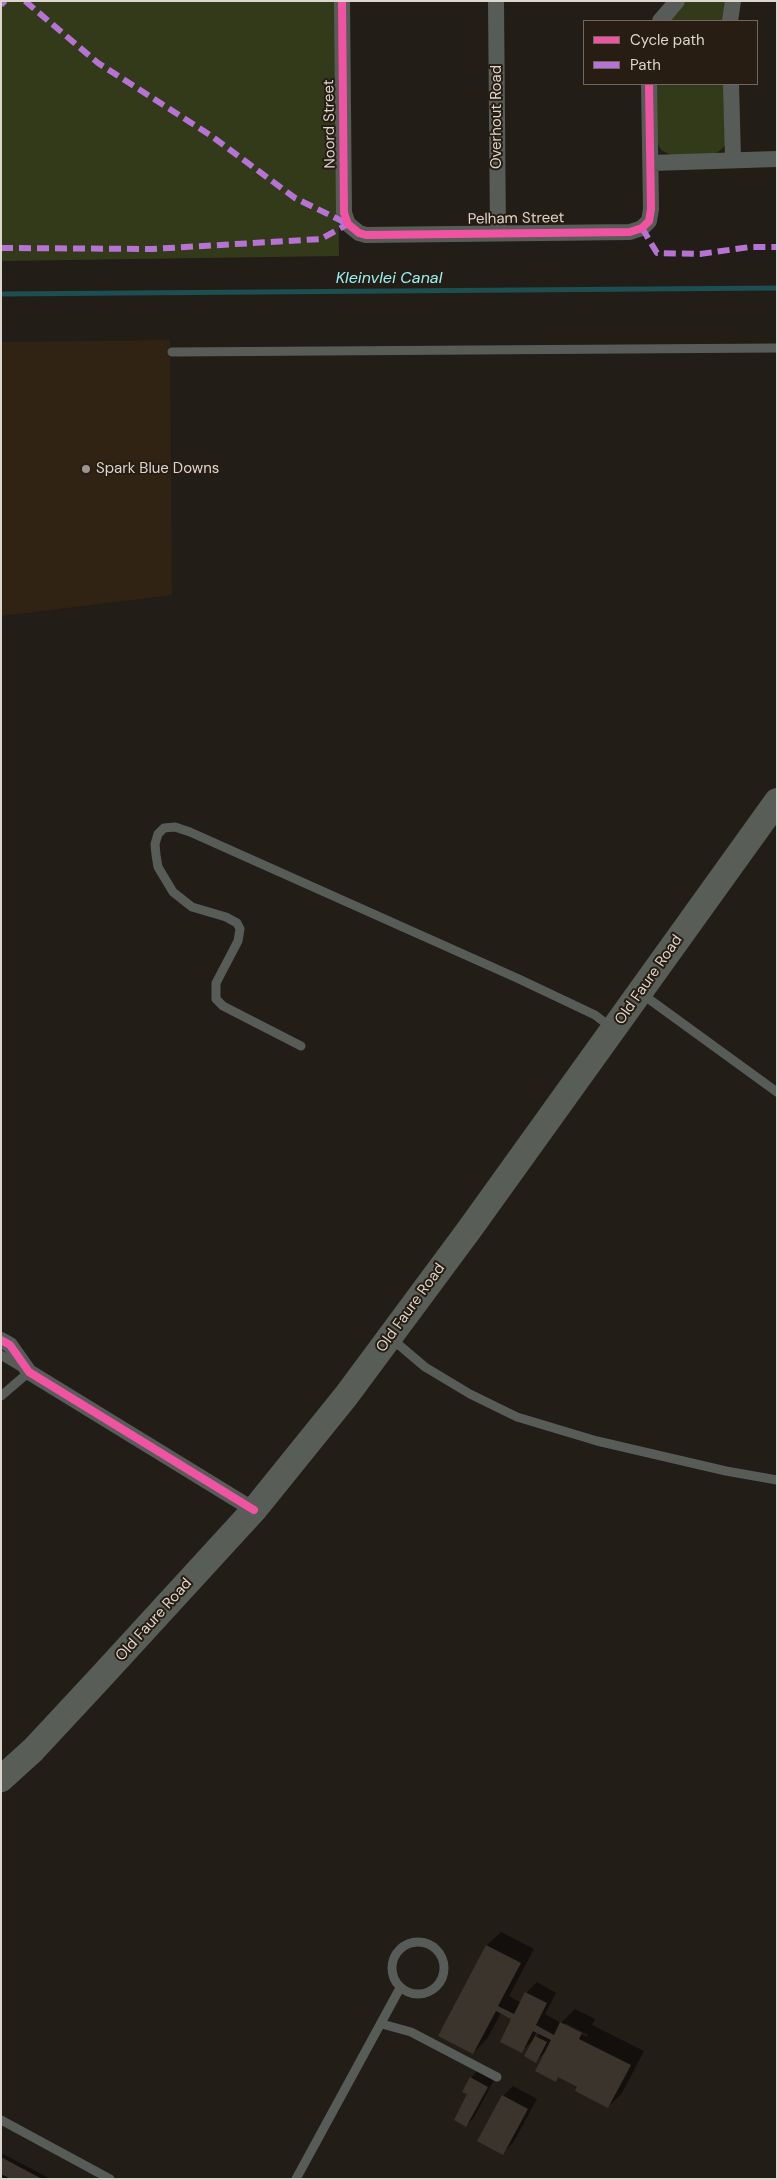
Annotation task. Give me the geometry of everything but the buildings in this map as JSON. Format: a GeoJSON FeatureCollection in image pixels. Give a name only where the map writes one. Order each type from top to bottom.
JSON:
{"type":"FeatureCollection","features":[{"type":"Feature","properties":{"kind":"main road","name":"Old Faure Road"},"geometry":{"type":"LineString","coordinates":[[1,1779],[33,1750],[254,1510],[346,1396],[614,1030],[777,801]]}},
{"type":"Feature","properties":{"kind":"street","name":"Noord Street"},"geometry":{"type":"LineString","coordinates":[[342,1],[344,213],[353,229],[366,235]]}},
{"type":"Feature","properties":{"kind":"street","name":"Overhout Road"},"geometry":{"type":"LineString","coordinates":[[496,1],[498,233]]}},
{"type":"Feature","properties":{"kind":"street"},"geometry":{"type":"LineString","coordinates":[[661,20],[677,1]]}},
{"type":"Feature","properties":{"kind":"street"},"geometry":{"type":"LineString","coordinates":[[730,20],[733,1]]}},
{"type":"Feature","properties":{"kind":"street"},"geometry":{"type":"LineString","coordinates":[[649,85],[651,163],[777,159]]}},
{"type":"Feature","properties":{"kind":"street"},"geometry":{"type":"LineString","coordinates":[[731,85],[732,160]]}},
{"type":"Feature","properties":{"kind":"street","name":"Pelham Street"},"geometry":{"type":"LineString","coordinates":[[366,235],[636,231],[649,221],[652,209],[651,163]]}},
{"type":"Feature","properties":{"kind":"street"},"geometry":{"type":"LineString","coordinates":[[1,1340],[10,1345],[29,1372],[254,1510]]}},
{"type":"Feature","properties":{"kind":"lane"},"geometry":{"type":"LineString","coordinates":[[172,352],[777,348]]}},
{"type":"Feature","properties":{"kind":"lane"},"geometry":{"type":"LineString","coordinates":[[301,1046],[223,1006],[216,999],[216,983],[238,941],[240,929],[237,923],[226,917],[192,907],[173,892],[158,867],[156,855],[155,844],[158,834],[164,828],[175,827],[190,832],[518,979],[595,1015],[614,1030]]}},
{"type":"Feature","properties":{"kind":"lane"},"geometry":{"type":"LineString","coordinates":[[640,993],[777,1092]]}},
{"type":"Feature","properties":{"kind":"lane"},"geometry":{"type":"LineString","coordinates":[[390,1337],[425,1368],[470,1394],[517,1417],[598,1441],[726,1471],[777,1480]]}},
{"type":"Feature","properties":{"kind":"lane"},"geometry":{"type":"LineString","coordinates":[[1,1355],[29,1372],[1,1396]]}},
{"type":"Feature","properties":{"kind":"lane"},"geometry":{"type":"LineString","coordinates":[[414,1942],[421,1942],[434,1948],[443,1960],[443,1975],[435,1988],[422,1994],[407,1992],[400,1988],[391,1969],[392,1961],[400,1948],[414,1942]]}},
{"type":"Feature","properties":{"kind":"lane"},"geometry":{"type":"LineString","coordinates":[[296,2179],[400,1988]]}},
{"type":"Feature","properties":{"kind":"lane"},"geometry":{"type":"LineString","coordinates":[[382,2024],[411,2032],[497,2077]]}},
{"type":"Feature","properties":{"kind":"lane"},"geometry":{"type":"LineString","coordinates":[[1,2120],[104,2177]]}},
{"type":"Feature","properties":{"kind":"shaded area","name":"Spark Blue Downs"},"geometry":{"type":"Polygon","coordinates":[[[170,340],[172,595],[1,616],[1,342],[170,340]]]}},
{"type":"Feature","properties":{"kind":"green space"},"geometry":{"type":"Polygon","coordinates":[[[1,1],[337,1],[339,256],[1,261],[1,1]]]}},
{"type":"Feature","properties":{"kind":"green space"},"geometry":{"type":"Polygon","coordinates":[[[686,1],[729,1],[726,20],[670,20],[686,1]]]}},
{"type":"Feature","properties":{"kind":"green space"},"geometry":{"type":"Polygon","coordinates":[[[655,85],[727,85],[726,144],[722,149],[713,155],[671,155],[661,150],[657,142],[655,85]]]}},
{"type":"Feature","properties":{"kind":"waterway","name":"Kleinvlei Canal"},"geometry":{"type":"LineString","coordinates":[[1,294],[777,288]]}},
{"type":"Feature","properties":{"kind":"marked path"},"geometry":{"type":"LineString","coordinates":[[1,5],[5,1]]}},
{"type":"Feature","properties":{"kind":"marked path"},"geometry":{"type":"LineString","coordinates":[[25,1],[98,63],[210,135],[295,198],[348,224]]}},
{"type":"Feature","properties":{"kind":"marked path"},"geometry":{"type":"LineString","coordinates":[[1,248],[152,249],[321,239],[348,224]]}},
{"type":"Feature","properties":{"kind":"marked path"},"geometry":{"type":"LineString","coordinates":[[642,228],[657,253],[700,254],[750,247],[777,247]]}},
{"type":"Feature","properties":{"kind":"cycle path"},"geometry":{"type":"LineString","coordinates":[[342,1],[344,213],[348,224],[359,233],[366,235],[630,232],[642,228],[649,221],[651,209],[649,85]]}},
{"type":"Feature","properties":{"kind":"cycle path"},"geometry":{"type":"LineString","coordinates":[[1,1340],[10,1345],[29,1372],[254,1510]]}},
{"type":"Feature","properties":{"kind":"place","name":"Spark Blue Downs"},"geometry":{"type":"Point","coordinates":[86,469]}}]}
